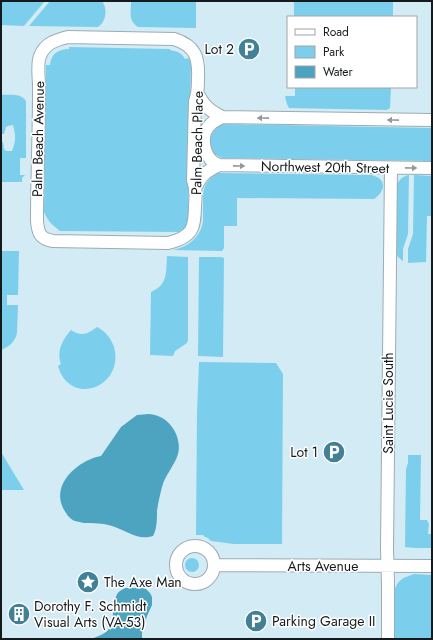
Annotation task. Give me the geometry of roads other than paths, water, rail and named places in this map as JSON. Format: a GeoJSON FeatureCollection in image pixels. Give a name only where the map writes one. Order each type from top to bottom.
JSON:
{"type":"FeatureCollection","features":[{"type":"Feature","properties":{"kind":"street","name":"Palm Beach Place"},"geometry":{"type":"LineString","coordinates":[[40,236],[46,240],[52,241],[168,243],[179,241],[188,235],[195,220],[196,187],[193,180],[199,67],[195,53],[182,41],[174,39],[68,37],[47,44]]}},
{"type":"Feature","properties":{"kind":"street","name":"Palm Beach Avenue"},"geometry":{"type":"LineString","coordinates":[[40,236],[37,228],[40,90],[38,62],[47,44]]}},
{"type":"Feature","properties":{"kind":"street"},"geometry":{"type":"LineString","coordinates":[[198,94],[207,107],[222,117]]}},
{"type":"Feature","properties":{"kind":"street"},"geometry":{"type":"LineString","coordinates":[[196,187],[203,175],[219,166],[211,160],[207,154],[203,140],[207,128],[211,123],[222,117],[432,120]]}},
{"type":"Feature","properties":{"kind":"street","name":"Northwest 20th Street"},"geometry":{"type":"LineString","coordinates":[[219,166],[432,168]]}},
{"type":"Feature","properties":{"kind":"street","name":"Saint Lucie South"},"geometry":{"type":"LineString","coordinates":[[388,639],[388,360],[391,168]]}},
{"type":"Feature","properties":{"kind":"street","name":"Arts Avenue"},"geometry":{"type":"LineString","coordinates":[[214,566],[432,566]]}},
{"type":"Feature","properties":{"kind":"water"},"geometry":{"type":"Polygon","coordinates":[[[137,415],[156,415],[168,422],[175,431],[179,442],[177,458],[165,478],[162,487],[157,508],[156,527],[153,536],[137,536],[109,525],[84,523],[71,519],[63,508],[60,499],[61,490],[69,474],[84,462],[101,456],[121,427],[137,415]]]}},
{"type":"Feature","properties":{"kind":"water"},"geometry":{"type":"Polygon","coordinates":[[[125,588],[145,588],[152,597],[152,605],[142,633],[142,639],[92,639],[108,630],[112,621],[115,598],[120,591],[125,588]]]}},
{"type":"Feature","properties":{"kind":"place","name":"Lot 2"},"geometry":{"type":"Point","coordinates":[249,49]}},
{"type":"Feature","properties":{"kind":"place","name":"Lot 1"},"geometry":{"type":"Point","coordinates":[334,452]}},
{"type":"Feature","properties":{"kind":"place","name":"The Axe Man"},"geometry":{"type":"Point","coordinates":[88,582]}},
{"type":"Feature","properties":{"kind":"place","name":"Dorothy F. Schmidt Visual Arts (VA-53)"},"geometry":{"type":"Point","coordinates":[19,614]}},
{"type":"Feature","properties":{"kind":"place","name":"Parking Garage II"},"geometry":{"type":"Point","coordinates":[256,621]}}]}
